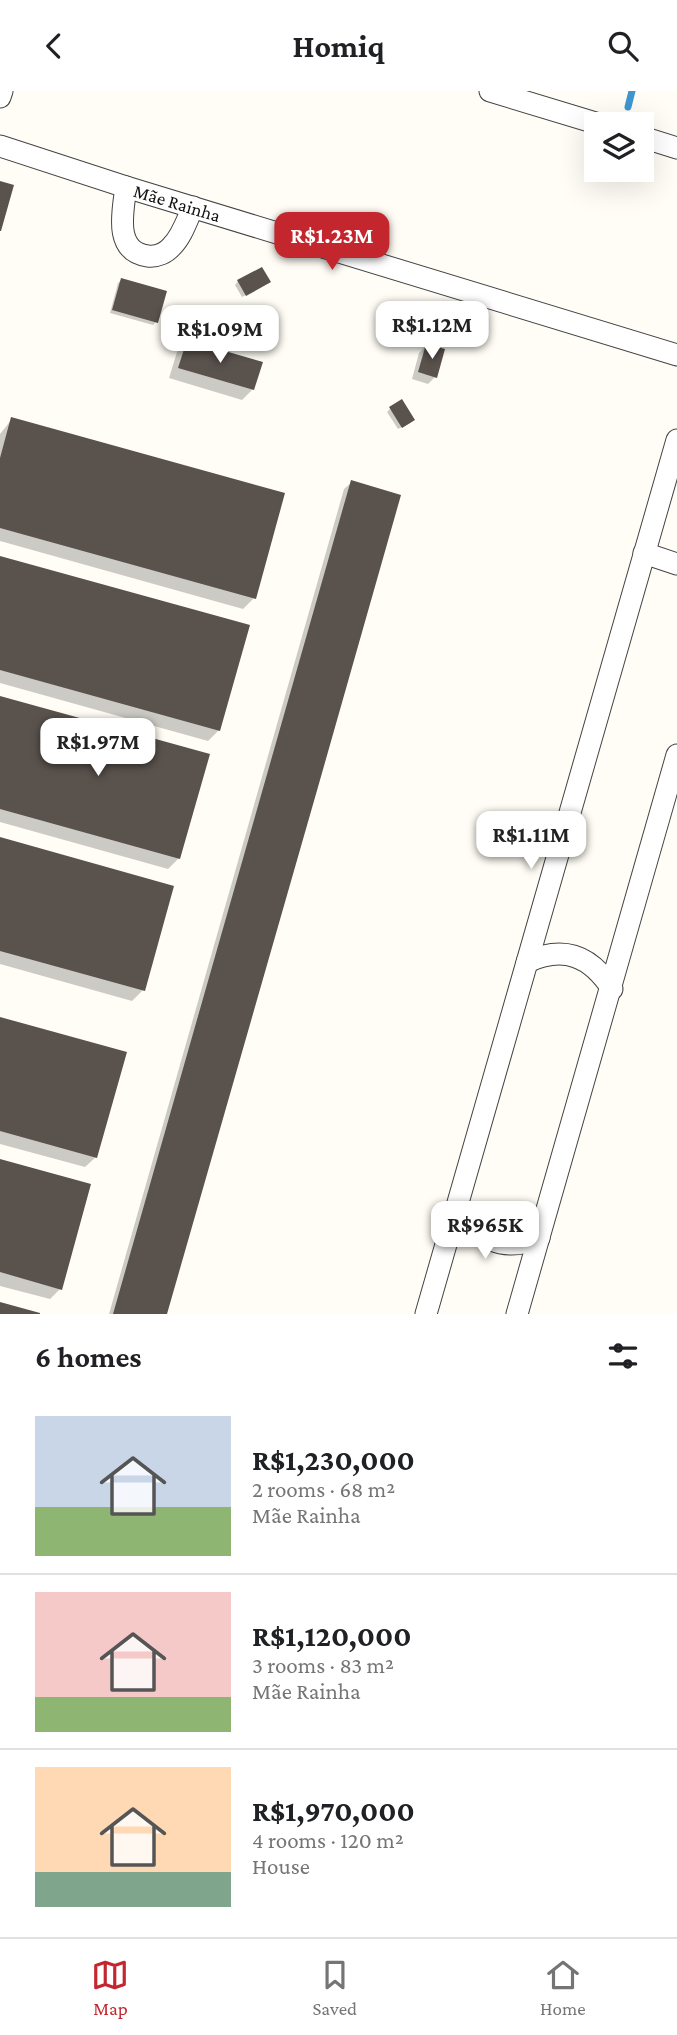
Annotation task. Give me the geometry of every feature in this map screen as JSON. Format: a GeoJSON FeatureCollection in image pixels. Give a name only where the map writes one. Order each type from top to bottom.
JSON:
{"type":"FeatureCollection","features":[{"type":"Feature","properties":{"kind":"street"},"geometry":{"type":"LineString","coordinates":[[0,97],[2,91]]}},
{"type":"Feature","properties":{"kind":"street"},"geometry":{"type":"LineString","coordinates":[[490,91],[538,98],[584,118]]}},
{"type":"Feature","properties":{"kind":"street"},"geometry":{"type":"LineString","coordinates":[[654,141],[677,148]]}},
{"type":"Feature","properties":{"kind":"street","name":"Mãe Rainha"},"geometry":{"type":"LineString","coordinates":[[0,146],[677,355]]}},
{"type":"Feature","properties":{"kind":"street"},"geometry":{"type":"LineString","coordinates":[[126,187],[122,234],[131,249],[146,256],[169,250],[175,244],[193,207]]}},
{"type":"Feature","properties":{"kind":"street"},"geometry":{"type":"LineString","coordinates":[[426,1314],[677,440]]}},
{"type":"Feature","properties":{"kind":"street"},"geometry":{"type":"LineString","coordinates":[[644,553],[677,564]]}},
{"type":"Feature","properties":{"kind":"street"},"geometry":{"type":"LineString","coordinates":[[517,1314],[677,755]]}},
{"type":"Feature","properties":{"kind":"street"},"geometry":{"type":"LineString","coordinates":[[527,962],[541,955],[572,955],[588,962],[602,974],[611,989]]}},
{"type":"Feature","properties":{"kind":"street"},"geometry":{"type":"LineString","coordinates":[[457,1207],[466,1222],[479,1234],[494,1242],[525,1244],[539,1238]]}},
{"type":"Feature","properties":{"kind":"building"},"geometry":{"type":"Polygon","coordinates":[[[0,181],[14,185],[1,231],[0,231],[0,181]]]}},
{"type":"Feature","properties":{"kind":"building"},"geometry":{"type":"Polygon","coordinates":[[[262,267],[271,282],[246,296],[237,280],[262,267]]]}},
{"type":"Feature","properties":{"kind":"building"},"geometry":{"type":"Polygon","coordinates":[[[121,278],[167,291],[158,323],[112,310],[121,278]]]}},
{"type":"Feature","properties":{"kind":"building"},"geometry":{"type":"Polygon","coordinates":[[[187,340],[263,362],[254,390],[178,368],[187,340]]]}},
{"type":"Feature","properties":{"kind":"building"},"geometry":{"type":"Polygon","coordinates":[[[426,344],[445,349],[437,378],[418,372],[426,344]]]}},
{"type":"Feature","properties":{"kind":"building"},"geometry":{"type":"Polygon","coordinates":[[[402,399],[415,420],[402,428],[389,407],[402,399]]]}},
{"type":"Feature","properties":{"kind":"building"},"geometry":{"type":"Polygon","coordinates":[[[11,417],[285,493],[256,599],[0,528],[0,458],[11,417]]]}},
{"type":"Feature","properties":{"kind":"building"},"geometry":{"type":"Polygon","coordinates":[[[351,480],[401,495],[320,780],[167,1314],[113,1314],[351,480]]]}},
{"type":"Feature","properties":{"kind":"building"},"geometry":{"type":"Polygon","coordinates":[[[0,556],[250,625],[220,731],[0,670],[0,556]]]}},
{"type":"Feature","properties":{"kind":"building"},"geometry":{"type":"Polygon","coordinates":[[[0,696],[210,754],[180,859],[0,809],[0,696]]]}},
{"type":"Feature","properties":{"kind":"building"},"geometry":{"type":"Polygon","coordinates":[[[0,837],[174,886],[145,991],[0,951],[0,837]]]}},
{"type":"Feature","properties":{"kind":"building"},"geometry":{"type":"Polygon","coordinates":[[[0,1017],[127,1052],[97,1158],[0,1131],[0,1017]]]}},
{"type":"Feature","properties":{"kind":"building"},"geometry":{"type":"Polygon","coordinates":[[[0,1159],[91,1184],[62,1290],[0,1272],[0,1159]]]}},
{"type":"Feature","properties":{"kind":"building"},"geometry":{"type":"Polygon","coordinates":[[[0,1302],[40,1313],[40,1314],[0,1314],[0,1302]]]}},
{"type":"Feature","properties":{"kind":"waterway"},"geometry":{"type":"LineString","coordinates":[[628,107],[632,91]]}}]}
